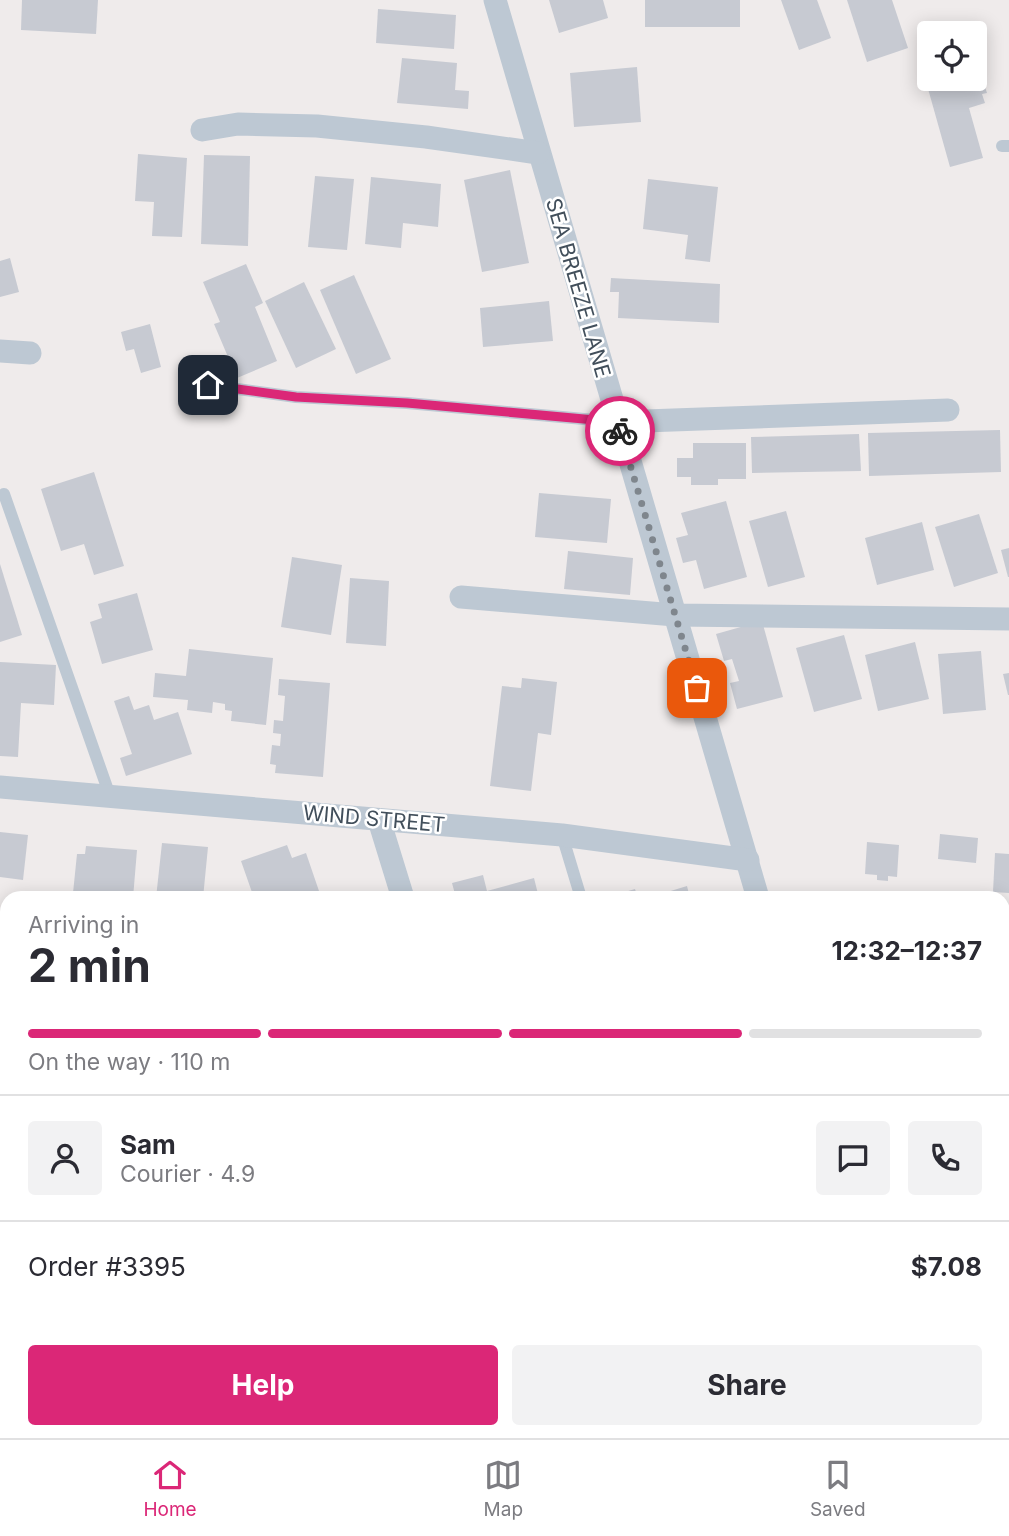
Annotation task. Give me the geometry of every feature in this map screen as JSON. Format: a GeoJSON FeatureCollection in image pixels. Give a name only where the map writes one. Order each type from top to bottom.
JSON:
{"type":"FeatureCollection","features":[{"type":"Feature","properties":{"kind":"street","name":"SEA BREEZE LANE"},"geometry":{"type":"LineString","coordinates":[[495,0],[756,891]]}},
{"type":"Feature","properties":{"kind":"street"},"geometry":{"type":"LineString","coordinates":[[202,130],[238,124],[317,126],[426,137],[538,153]]}},
{"type":"Feature","properties":{"kind":"street"},"geometry":{"type":"LineString","coordinates":[[0,351],[30,353]]}},
{"type":"Feature","properties":{"kind":"street"},"geometry":{"type":"LineString","coordinates":[[617,422],[948,410]]}},
{"type":"Feature","properties":{"kind":"street"},"geometry":{"type":"LineString","coordinates":[[461,597],[675,615],[1009,619]]}},
{"type":"Feature","properties":{"kind":"street","name":"WIND STREET"},"geometry":{"type":"LineString","coordinates":[[0,787],[562,835],[748,860]]}},
{"type":"Feature","properties":{"kind":"street"},"geometry":{"type":"LineString","coordinates":[[379,820],[401,891]]}},
{"type":"Feature","properties":{"kind":"lane"},"geometry":{"type":"LineString","coordinates":[[208,385],[283,396],[407,403],[617,422]]}},
{"type":"Feature","properties":{"kind":"lane"},"geometry":{"type":"LineString","coordinates":[[4,494],[110,796]]}},
{"type":"Feature","properties":{"kind":"lane"},"geometry":{"type":"LineString","coordinates":[[562,835],[579,891]]}},
{"type":"Feature","properties":{"kind":"building"},"geometry":{"type":"Polygon","coordinates":[[[22,0],[98,0],[96,34],[21,30],[22,0]]]}},
{"type":"Feature","properties":{"kind":"building"},"geometry":{"type":"Polygon","coordinates":[[[549,0],[603,0],[608,18],[559,33],[549,0]]]}},
{"type":"Feature","properties":{"kind":"building"},"geometry":{"type":"Polygon","coordinates":[[[645,0],[740,0],[740,27],[645,27],[645,0]]]}},
{"type":"Feature","properties":{"kind":"building"},"geometry":{"type":"Polygon","coordinates":[[[781,0],[817,0],[831,38],[799,50],[781,0]]]}},
{"type":"Feature","properties":{"kind":"building"},"geometry":{"type":"Polygon","coordinates":[[[847,0],[892,0],[908,48],[867,62],[847,0]]]}},
{"type":"Feature","properties":{"kind":"building"},"geometry":{"type":"Polygon","coordinates":[[[378,9],[456,15],[454,49],[376,43],[378,9]]]}},
{"type":"Feature","properties":{"kind":"building"},"geometry":{"type":"Polygon","coordinates":[[[402,58],[457,63],[455,90],[469,91],[468,109],[397,103],[402,58]]]}},
{"type":"Feature","properties":{"kind":"building"},"geometry":{"type":"Polygon","coordinates":[[[637,67],[641,122],[574,127],[570,73],[637,67]]]}},
{"type":"Feature","properties":{"kind":"building"},"geometry":{"type":"Polygon","coordinates":[[[929,91],[986,91],[982,94],[985,103],[969,108],[983,158],[950,167],[929,91]]]}},
{"type":"Feature","properties":{"kind":"building"},"geometry":{"type":"Polygon","coordinates":[[[138,154],[187,158],[182,237],[152,236],[154,202],[135,201],[138,154]]]}},
{"type":"Feature","properties":{"kind":"building"},"geometry":{"type":"Polygon","coordinates":[[[204,155],[250,156],[248,246],[201,244],[204,155]]]}},
{"type":"Feature","properties":{"kind":"building"},"geometry":{"type":"Polygon","coordinates":[[[510,170],[529,263],[482,272],[464,180],[510,170]]]}},
{"type":"Feature","properties":{"kind":"building"},"geometry":{"type":"Polygon","coordinates":[[[315,176],[354,179],[347,250],[308,247],[315,176]]]}},
{"type":"Feature","properties":{"kind":"building"},"geometry":{"type":"Polygon","coordinates":[[[371,177],[441,184],[438,227],[403,223],[401,248],[365,244],[371,177]]]}},
{"type":"Feature","properties":{"kind":"building"},"geometry":{"type":"Polygon","coordinates":[[[648,179],[718,187],[710,262],[685,259],[688,235],[643,229],[648,179]]]}},
{"type":"Feature","properties":{"kind":"building"},"geometry":{"type":"Polygon","coordinates":[[[10,258],[19,292],[0,297],[0,261],[10,258]]]}},
{"type":"Feature","properties":{"kind":"building"},"geometry":{"type":"Polygon","coordinates":[[[246,264],[263,303],[255,307],[277,361],[237,378],[214,324],[220,322],[203,282],[246,264]]]}},
{"type":"Feature","properties":{"kind":"building"},"geometry":{"type":"Polygon","coordinates":[[[354,275],[391,359],[356,374],[320,290],[354,275]]]}},
{"type":"Feature","properties":{"kind":"building"},"geometry":{"type":"Polygon","coordinates":[[[611,278],[720,284],[719,323],[618,318],[619,292],[610,292],[611,278]]]}},
{"type":"Feature","properties":{"kind":"building"},"geometry":{"type":"Polygon","coordinates":[[[304,282],[336,349],[296,368],[265,301],[304,282]]]}},
{"type":"Feature","properties":{"kind":"building"},"geometry":{"type":"Polygon","coordinates":[[[549,301],[553,341],[483,347],[480,308],[549,301]]]}},
{"type":"Feature","properties":{"kind":"building"},"geometry":{"type":"Polygon","coordinates":[[[150,324],[161,367],[141,373],[134,349],[126,351],[121,332],[150,324]]]}},
{"type":"Feature","properties":{"kind":"building"},"geometry":{"type":"Polygon","coordinates":[[[1000,430],[1001,472],[869,476],[868,433],[1000,430]]]}},
{"type":"Feature","properties":{"kind":"building"},"geometry":{"type":"Polygon","coordinates":[[[859,434],[861,471],[752,473],[751,437],[859,434]]]}},
{"type":"Feature","properties":{"kind":"building"},"geometry":{"type":"Polygon","coordinates":[[[693,443],[746,443],[746,479],[718,479],[718,485],[691,485],[691,477],[677,477],[677,458],[693,458],[693,443]]]}},
{"type":"Feature","properties":{"kind":"building"},"geometry":{"type":"Polygon","coordinates":[[[94,472],[124,566],[94,575],[84,544],[61,551],[41,489],[94,472]]]}},
{"type":"Feature","properties":{"kind":"building"},"geometry":{"type":"Polygon","coordinates":[[[539,493],[611,499],[607,543],[535,537],[539,493]]]}},
{"type":"Feature","properties":{"kind":"building"},"geometry":{"type":"Polygon","coordinates":[[[726,501],[747,577],[704,589],[696,560],[683,563],[676,538],[688,535],[681,513],[726,501]]]}},
{"type":"Feature","properties":{"kind":"building"},"geometry":{"type":"Polygon","coordinates":[[[786,511],[805,577],[768,587],[749,521],[786,511]]]}},
{"type":"Feature","properties":{"kind":"building"},"geometry":{"type":"Polygon","coordinates":[[[979,514],[998,573],[954,587],[935,527],[979,514]]]}},
{"type":"Feature","properties":{"kind":"building"},"geometry":{"type":"Polygon","coordinates":[[[922,522],[934,570],[877,585],[865,538],[922,522]]]}},
{"type":"Feature","properties":{"kind":"building"},"geometry":{"type":"Polygon","coordinates":[[[1009,548],[1009,577],[1008,577],[1001,550],[1009,548]]]}},
{"type":"Feature","properties":{"kind":"building"},"geometry":{"type":"Polygon","coordinates":[[[568,551],[633,558],[630,595],[564,589],[568,551]]]}},
{"type":"Feature","properties":{"kind":"building"},"geometry":{"type":"Polygon","coordinates":[[[292,557],[342,565],[331,635],[281,627],[292,557]]]}},
{"type":"Feature","properties":{"kind":"building"},"geometry":{"type":"Polygon","coordinates":[[[0,564],[22,635],[0,642],[0,564]]]}},
{"type":"Feature","properties":{"kind":"building"},"geometry":{"type":"Polygon","coordinates":[[[350,578],[389,581],[386,646],[346,643],[350,578]]]}},
{"type":"Feature","properties":{"kind":"building"},"geometry":{"type":"Polygon","coordinates":[[[137,593],[153,650],[102,664],[90,622],[102,618],[98,604],[137,593]]]}},
{"type":"Feature","properties":{"kind":"building"},"geometry":{"type":"Polygon","coordinates":[[[762,621],[783,697],[737,709],[730,683],[739,681],[732,659],[724,661],[716,634],[762,621]]]}},
{"type":"Feature","properties":{"kind":"building"},"geometry":{"type":"Polygon","coordinates":[[[844,635],[862,699],[814,712],[796,648],[844,635]]]}},
{"type":"Feature","properties":{"kind":"building"},"geometry":{"type":"Polygon","coordinates":[[[915,642],[929,699],[878,711],[865,655],[915,642]]]}},
{"type":"Feature","properties":{"kind":"building"},"geometry":{"type":"Polygon","coordinates":[[[189,649],[273,658],[266,725],[231,721],[232,711],[225,710],[225,704],[213,702],[212,713],[187,710],[188,700],[153,697],[155,673],[186,676],[189,649]]]}},
{"type":"Feature","properties":{"kind":"building"},"geometry":{"type":"Polygon","coordinates":[[[981,651],[986,710],[943,714],[938,654],[981,651]]]}},
{"type":"Feature","properties":{"kind":"building"},"geometry":{"type":"Polygon","coordinates":[[[0,662],[56,665],[54,705],[21,703],[18,757],[0,756],[0,662]]]}},
{"type":"Feature","properties":{"kind":"building"},"geometry":{"type":"Polygon","coordinates":[[[1009,673],[1009,695],[1008,695],[1003,674],[1009,673]]]}},
{"type":"Feature","properties":{"kind":"building"},"geometry":{"type":"Polygon","coordinates":[[[522,678],[557,682],[551,735],[538,733],[531,791],[490,786],[502,686],[521,688],[522,678]]]}},
{"type":"Feature","properties":{"kind":"building"},"geometry":{"type":"Polygon","coordinates":[[[279,679],[330,683],[323,777],[275,773],[276,765],[270,764],[272,745],[280,746],[281,734],[273,733],[274,720],[283,721],[285,696],[278,695],[279,679]]]}},
{"type":"Feature","properties":{"kind":"building"},"geometry":{"type":"Polygon","coordinates":[[[129,696],[134,710],[149,705],[154,720],[178,712],[192,754],[126,776],[120,758],[132,754],[114,701],[129,696]]]}},
{"type":"Feature","properties":{"kind":"building"},"geometry":{"type":"Polygon","coordinates":[[[0,832],[28,835],[23,880],[0,877],[0,832]]]}},
{"type":"Feature","properties":{"kind":"building"},"geometry":{"type":"Polygon","coordinates":[[[940,834],[978,838],[976,863],[938,859],[940,834]]]}},
{"type":"Feature","properties":{"kind":"building"},"geometry":{"type":"Polygon","coordinates":[[[867,842],[899,845],[897,877],[888,876],[888,881],[877,880],[877,875],[865,874],[867,842]]]}},
{"type":"Feature","properties":{"kind":"building"},"geometry":{"type":"Polygon","coordinates":[[[162,843],[208,847],[204,891],[157,891],[162,843]]]}},
{"type":"Feature","properties":{"kind":"building"},"geometry":{"type":"Polygon","coordinates":[[[287,845],[292,858],[306,853],[319,891],[252,891],[241,861],[287,845]]]}},
{"type":"Feature","properties":{"kind":"building"},"geometry":{"type":"Polygon","coordinates":[[[86,846],[137,850],[134,891],[73,891],[77,854],[85,854],[86,846]]]}},
{"type":"Feature","properties":{"kind":"building"},"geometry":{"type":"Polygon","coordinates":[[[995,853],[1009,854],[1009,891],[993,891],[995,853]]]}},
{"type":"Feature","properties":{"kind":"building"},"geometry":{"type":"Polygon","coordinates":[[[483,875],[487,891],[454,891],[452,883],[483,875]]]}},
{"type":"Feature","properties":{"kind":"building"},"geometry":{"type":"Polygon","coordinates":[[[534,878],[537,891],[487,891],[534,878]]]}},
{"type":"Feature","properties":{"kind":"building"},"geometry":{"type":"Polygon","coordinates":[[[687,886],[688,891],[671,891],[687,886]]]}},
{"type":"Feature","properties":{"kind":"way so far"},"geometry":{"type":"LineString","coordinates":[[620,431],[697,688]]}},
{"type":"Feature","properties":{"kind":"route"},"geometry":{"type":"LineString","coordinates":[[208,385],[270,395],[407,403],[617,422],[620,431]]}}]}
